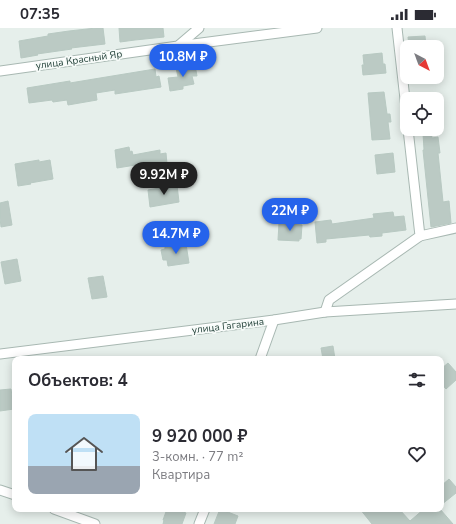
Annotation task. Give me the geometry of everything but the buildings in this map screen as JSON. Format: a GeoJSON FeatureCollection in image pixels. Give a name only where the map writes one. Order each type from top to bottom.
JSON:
{"type":"FeatureCollection","features":[{"type":"Feature","properties":{"kind":"street"},"geometry":{"type":"LineString","coordinates":[[178,46],[199,28]]}},
{"type":"Feature","properties":{"kind":"street","name":"улица Красный Яр"},"geometry":{"type":"LineString","coordinates":[[0,71],[317,28]]}},
{"type":"Feature","properties":{"kind":"street"},"geometry":{"type":"LineString","coordinates":[[397,28],[404,92]]}},
{"type":"Feature","properties":{"kind":"street"},"geometry":{"type":"LineString","coordinates":[[409,136],[420,236]]}},
{"type":"Feature","properties":{"kind":"street"},"geometry":{"type":"LineString","coordinates":[[325,312],[329,300],[420,236],[456,228]]}},
{"type":"Feature","properties":{"kind":"street","name":"улица Гагарина"},"geometry":{"type":"LineString","coordinates":[[0,354],[274,320],[325,312],[456,304]]}},
{"type":"Feature","properties":{"kind":"street"},"geometry":{"type":"LineString","coordinates":[[261,356],[274,320]]}},
{"type":"Feature","properties":{"kind":"street"},"geometry":{"type":"LineString","coordinates":[[0,490],[12,494]]}},
{"type":"Feature","properties":{"kind":"street"},"geometry":{"type":"LineString","coordinates":[[60,512],[79,521],[95,524]]}},
{"type":"Feature","properties":{"kind":"street"},"geometry":{"type":"LineString","coordinates":[[199,524],[204,512]]}}]}
